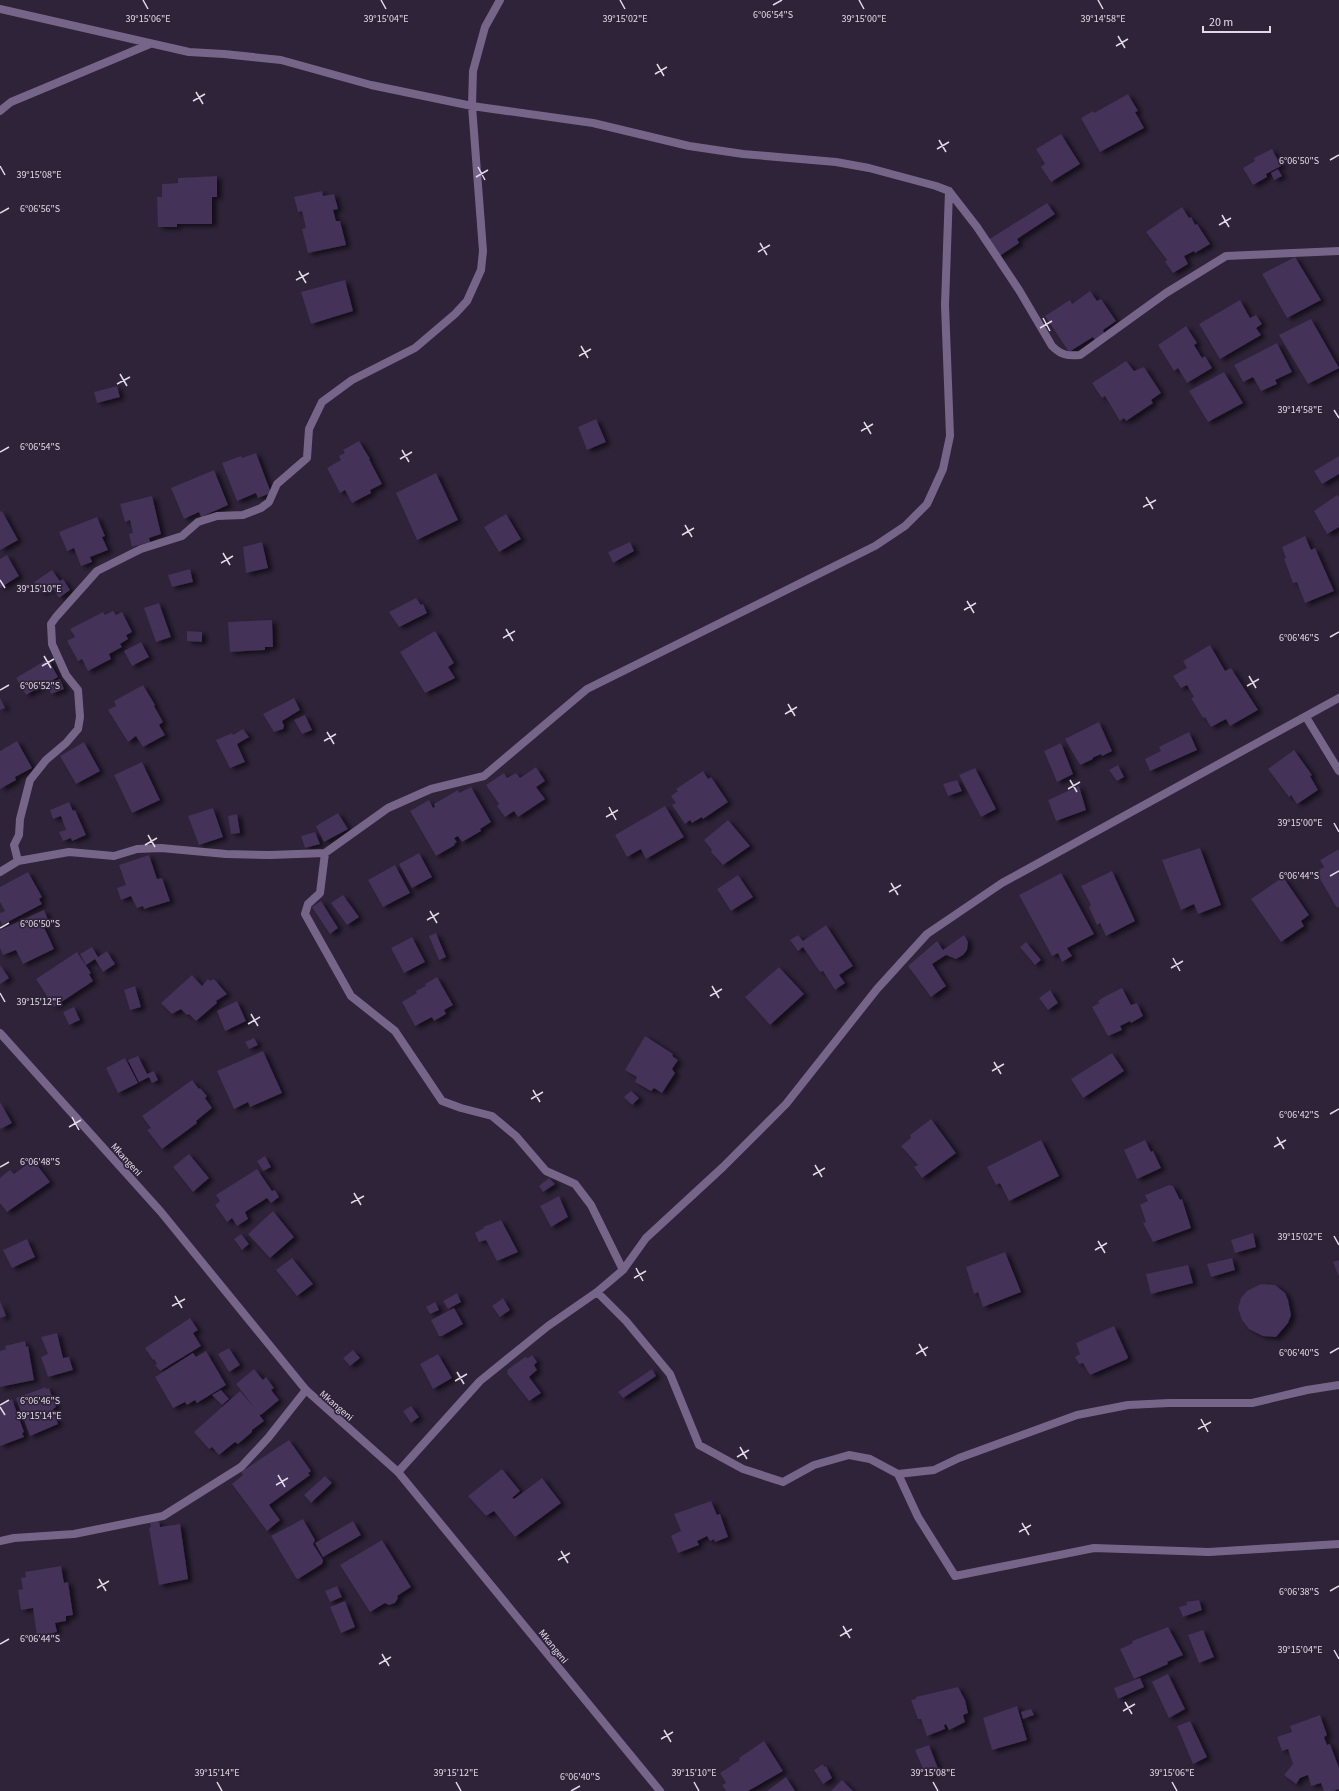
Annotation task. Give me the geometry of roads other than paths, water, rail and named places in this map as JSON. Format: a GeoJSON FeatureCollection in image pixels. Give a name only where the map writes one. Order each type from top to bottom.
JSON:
{"type":"FeatureCollection","features":[{"type":"Feature","properties":{"kind":"street"},"geometry":{"type":"LineString","coordinates":[[18,861],[14,845],[19,835],[20,819],[30,780],[46,760],[66,743],[78,730],[80,717],[78,690],[66,675],[52,644],[51,624],[97,571],[140,549],[182,536],[198,522],[217,516],[243,515],[261,508],[269,502],[277,484],[307,458],[309,429],[322,402],[352,380],[414,348],[467,301],[481,270],[483,251],[472,106],[474,71],[485,27],[500,0]]}},
{"type":"Feature","properties":{"kind":"street"},"geometry":{"type":"LineString","coordinates":[[0,9],[189,52],[281,60],[370,85],[472,106],[593,123],[689,146],[743,154],[836,162],[869,168],[936,186],[949,191],[966,212],[1002,265],[1052,346],[1059,353],[1068,356],[1080,355],[1166,293],[1226,256],[1339,251]]}},
{"type":"Feature","properties":{"kind":"street"},"geometry":{"type":"LineString","coordinates":[[0,111],[11,102],[150,44]]}},
{"type":"Feature","properties":{"kind":"street"},"geometry":{"type":"LineString","coordinates":[[0,872],[18,861],[69,852],[114,856],[137,849],[161,848],[226,854],[325,853],[388,808],[431,789],[484,776],[587,689],[875,546],[905,526],[927,504],[943,469],[950,436],[945,305],[949,191]]}},
{"type":"Feature","properties":{"kind":"street"},"geometry":{"type":"LineString","coordinates":[[398,1472],[480,1381],[548,1326],[597,1292],[622,1270],[646,1238],[723,1167],[786,1104],[877,989],[927,934],[1002,883],[1339,698]]}},
{"type":"Feature","properties":{"kind":"street"},"geometry":{"type":"LineString","coordinates":[[1306,717],[1339,770]]}},
{"type":"Feature","properties":{"kind":"street"},"geometry":{"type":"LineString","coordinates":[[325,853],[320,893],[308,904],[305,914],[351,996],[395,1031],[442,1101],[461,1108],[492,1116],[516,1136],[546,1171],[575,1184],[591,1205],[622,1270]]}},
{"type":"Feature","properties":{"kind":"street","name":"Mkangeni"},"geometry":{"type":"LineString","coordinates":[[0,1033],[161,1212],[306,1390],[398,1472],[660,1791]]}},
{"type":"Feature","properties":{"kind":"street"},"geometry":{"type":"LineString","coordinates":[[597,1292],[626,1321],[670,1374],[699,1446],[743,1469],[783,1482],[814,1465],[849,1455],[870,1459],[898,1474],[934,1470],[959,1458],[1077,1415],[1128,1405],[1169,1403],[1252,1403],[1307,1390],[1339,1385]]}},
{"type":"Feature","properties":{"kind":"street"},"geometry":{"type":"LineString","coordinates":[[0,1541],[14,1538],[74,1534],[163,1516],[241,1467],[268,1438],[306,1390]]}},
{"type":"Feature","properties":{"kind":"street"},"geometry":{"type":"LineString","coordinates":[[898,1474],[918,1517],[955,1576],[1094,1548],[1209,1552],[1339,1544]]}}]}
